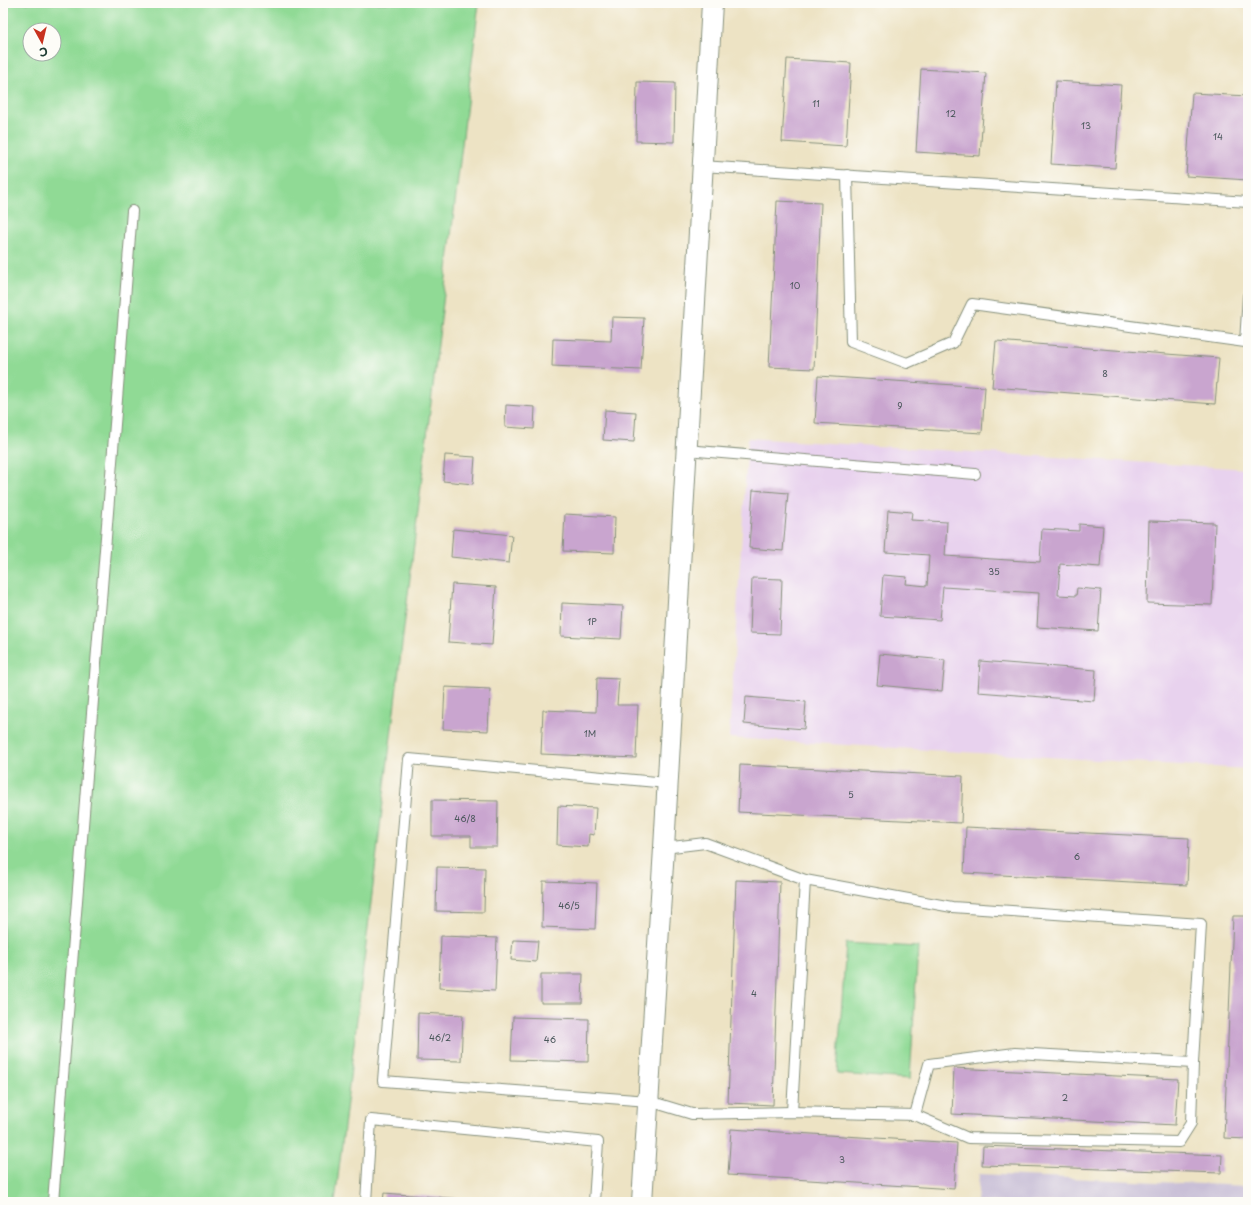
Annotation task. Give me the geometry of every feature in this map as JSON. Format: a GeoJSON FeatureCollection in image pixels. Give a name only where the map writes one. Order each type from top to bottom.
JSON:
{"type":"FeatureCollection","features":[{"type":"Feature","properties":{"kind":"street"},"geometry":{"type":"LineString","coordinates":[[642,1202],[664,848],[712,3]]}},
{"type":"Feature","properties":{"kind":"lane"},"geometry":{"type":"LineString","coordinates":[[702,166],[1248,202]]}},
{"type":"Feature","properties":{"kind":"lane"},"geometry":{"type":"LineString","coordinates":[[847,175],[851,342],[907,363],[953,343],[972,304],[1245,342],[1248,296]]}},
{"type":"Feature","properties":{"kind":"lane"},"geometry":{"type":"LineString","coordinates":[[53,1202],[132,211]]}},
{"type":"Feature","properties":{"kind":"lane"},"geometry":{"type":"LineString","coordinates":[[686,450],[975,474]]}},
{"type":"Feature","properties":{"kind":"lane"},"geometry":{"type":"LineString","coordinates":[[664,848],[705,843],[805,880],[952,907],[1201,924],[1191,1123],[1179,1142],[968,1138],[915,1115],[792,1112],[692,1114],[648,1101],[383,1081],[409,759],[667,782]]}},
{"type":"Feature","properties":{"kind":"lane"},"geometry":{"type":"LineString","coordinates":[[792,1112],[805,880]]}},
{"type":"Feature","properties":{"kind":"lane"},"geometry":{"type":"LineString","coordinates":[[915,1115],[929,1064],[1015,1053],[1193,1063]]}},
{"type":"Feature","properties":{"kind":"lane"},"geometry":{"type":"LineString","coordinates":[[366,1202],[371,1120],[598,1142],[594,1202]]}},
{"type":"Feature","properties":{"kind":"shaded area"},"geometry":{"type":"Polygon","coordinates":[[[748,438],[1248,469],[1248,769],[729,738],[748,438]]]}},
{"type":"Feature","properties":{"kind":"shaded area"},"geometry":{"type":"Polygon","coordinates":[[[979,1174],[1248,1186],[1248,1202],[977,1202],[979,1174]]]}},
{"type":"Feature","properties":{"kind":"green space"},"geometry":{"type":"Polygon","coordinates":[[[3,3],[479,3],[335,1202],[3,1202],[3,3]]]}},
{"type":"Feature","properties":{"kind":"green space"},"geometry":{"type":"Polygon","coordinates":[[[846,943],[918,947],[910,1079],[837,1074],[846,943]]]}},
{"type":"Feature","properties":{"kind":"building"},"geometry":{"type":"Polygon","coordinates":[[[787,59],[851,63],[846,146],[782,142],[787,59]]]}},
{"type":"Feature","properties":{"kind":"building"},"geometry":{"type":"Polygon","coordinates":[[[921,69],[986,73],[980,156],[916,152],[921,69]]]}},
{"type":"Feature","properties":{"kind":"building"},"geometry":{"type":"Polygon","coordinates":[[[1056,81],[1121,85],[1115,168],[1051,164],[1056,81]]]}},
{"type":"Feature","properties":{"kind":"building"},"geometry":{"type":"Polygon","coordinates":[[[637,82],[675,83],[674,142],[636,141],[637,82]]]}},
{"type":"Feature","properties":{"kind":"building"},"geometry":{"type":"Polygon","coordinates":[[[1192,93],[1248,96],[1248,180],[1186,176],[1192,93]]]}},
{"type":"Feature","properties":{"kind":"building"},"geometry":{"type":"Polygon","coordinates":[[[777,201],[821,203],[814,369],[769,367],[777,201]]]}},
{"type":"Feature","properties":{"kind":"building"},"geometry":{"type":"Polygon","coordinates":[[[612,317],[644,318],[641,370],[552,366],[553,339],[611,341],[612,317]]]}},
{"type":"Feature","properties":{"kind":"building"},"geometry":{"type":"Polygon","coordinates":[[[996,341],[1219,358],[1215,404],[992,387],[996,341]]]}},
{"type":"Feature","properties":{"kind":"building"},"geometry":{"type":"Polygon","coordinates":[[[818,376],[985,387],[982,433],[815,423],[818,376]]]}},
{"type":"Feature","properties":{"kind":"building"},"geometry":{"type":"Polygon","coordinates":[[[506,405],[535,407],[534,429],[505,427],[506,405]]]}},
{"type":"Feature","properties":{"kind":"building"},"geometry":{"type":"Polygon","coordinates":[[[605,410],[636,412],[634,442],[603,440],[605,410]]]}},
{"type":"Feature","properties":{"kind":"building"},"geometry":{"type":"Polygon","coordinates":[[[445,455],[475,457],[473,484],[443,481],[445,455]]]}},
{"type":"Feature","properties":{"kind":"building"},"geometry":{"type":"Polygon","coordinates":[[[753,490],[788,493],[783,551],[749,548],[753,490]]]}},
{"type":"Feature","properties":{"kind":"building"},"geometry":{"type":"Polygon","coordinates":[[[888,510],[912,512],[911,520],[947,522],[945,556],[1040,562],[1042,529],[1079,531],[1079,524],[1103,526],[1100,567],[1060,564],[1058,595],[1076,596],[1077,588],[1101,590],[1098,631],[1037,627],[1039,593],[943,587],[940,620],[880,616],[883,575],[907,577],[906,584],[927,586],[929,555],[885,552],[888,510]]]}},
{"type":"Feature","properties":{"kind":"building"},"geometry":{"type":"Polygon","coordinates":[[[565,514],[615,517],[614,553],[563,551],[565,514]]]}},
{"type":"Feature","properties":{"kind":"building"},"geometry":{"type":"Polygon","coordinates":[[[1149,521],[1215,523],[1212,605],[1147,603],[1149,521]]]}},
{"type":"Feature","properties":{"kind":"building"},"geometry":{"type":"Polygon","coordinates":[[[453,529],[512,535],[509,563],[451,557],[453,529]]]}},
{"type":"Feature","properties":{"kind":"building"},"geometry":{"type":"Polygon","coordinates":[[[752,578],[782,579],[780,634],[750,633],[752,578]]]}},
{"type":"Feature","properties":{"kind":"building"},"geometry":{"type":"Polygon","coordinates":[[[452,584],[496,587],[492,645],[448,642],[452,584]]]}},
{"type":"Feature","properties":{"kind":"building"},"geometry":{"type":"Polygon","coordinates":[[[562,603],[623,606],[621,639],[561,636],[562,603]]]}},
{"type":"Feature","properties":{"kind":"building"},"geometry":{"type":"Polygon","coordinates":[[[880,654],[945,660],[942,691],[877,685],[880,654]]]}},
{"type":"Feature","properties":{"kind":"building"},"geometry":{"type":"Polygon","coordinates":[[[980,661],[1096,670],[1094,701],[978,692],[980,661]]]}},
{"type":"Feature","properties":{"kind":"building"},"geometry":{"type":"Polygon","coordinates":[[[597,678],[619,679],[617,705],[638,705],[636,758],[541,754],[543,710],[596,712],[597,678]]]}},
{"type":"Feature","properties":{"kind":"building"},"geometry":{"type":"Polygon","coordinates":[[[445,687],[490,689],[488,731],[443,729],[445,687]]]}},
{"type":"Feature","properties":{"kind":"building"},"geometry":{"type":"Polygon","coordinates":[[[746,697],[806,702],[804,729],[744,724],[746,697]]]}},
{"type":"Feature","properties":{"kind":"building"},"geometry":{"type":"Polygon","coordinates":[[[740,765],[963,776],[961,823],[738,812],[740,765]]]}},
{"type":"Feature","properties":{"kind":"building"},"geometry":{"type":"Polygon","coordinates":[[[432,800],[498,801],[497,847],[471,847],[471,836],[432,836],[432,800]]]}},
{"type":"Feature","properties":{"kind":"building"},"geometry":{"type":"Polygon","coordinates":[[[558,806],[596,808],[594,835],[589,834],[588,847],[557,845],[558,806]]]}},
{"type":"Feature","properties":{"kind":"building"},"geometry":{"type":"Polygon","coordinates":[[[966,827],[1189,838],[1187,885],[964,873],[966,827]]]}},
{"type":"Feature","properties":{"kind":"building"},"geometry":{"type":"Polygon","coordinates":[[[437,867],[485,868],[484,912],[436,911],[437,867]]]}},
{"type":"Feature","properties":{"kind":"building"},"geometry":{"type":"Polygon","coordinates":[[[736,880],[780,882],[773,1105],[728,1103],[736,880]]]}},
{"type":"Feature","properties":{"kind":"building"},"geometry":{"type":"Polygon","coordinates":[[[543,881],[597,883],[595,929],[542,927],[543,881]]]}},
{"type":"Feature","properties":{"kind":"building"},"geometry":{"type":"Polygon","coordinates":[[[1233,916],[1248,916],[1248,1139],[1224,1138],[1233,916]]]}},
{"type":"Feature","properties":{"kind":"building"},"geometry":{"type":"Polygon","coordinates":[[[441,936],[497,938],[495,991],[439,988],[441,936]]]}},
{"type":"Feature","properties":{"kind":"building"},"geometry":{"type":"Polygon","coordinates":[[[513,940],[538,941],[536,962],[511,960],[513,940]]]}},
{"type":"Feature","properties":{"kind":"building"},"geometry":{"type":"Polygon","coordinates":[[[541,974],[583,974],[582,1003],[541,1003],[541,974]]]}},
{"type":"Feature","properties":{"kind":"building"},"geometry":{"type":"Polygon","coordinates":[[[418,1013],[463,1015],[461,1061],[417,1060],[418,1013]]]}},
{"type":"Feature","properties":{"kind":"building"},"geometry":{"type":"Polygon","coordinates":[[[513,1017],[589,1019],[588,1062],[511,1060],[513,1017]]]}},
{"type":"Feature","properties":{"kind":"building"},"geometry":{"type":"Polygon","coordinates":[[[954,1068],[1178,1079],[1175,1125],[952,1114],[954,1068]]]}},
{"type":"Feature","properties":{"kind":"building"},"geometry":{"type":"Polygon","coordinates":[[[731,1129],[957,1143],[954,1189],[728,1175],[731,1129]]]}},
{"type":"Feature","properties":{"kind":"building"},"geometry":{"type":"Polygon","coordinates":[[[983,1146],[1222,1155],[1221,1173],[982,1165],[983,1146]]]}},
{"type":"Feature","properties":{"kind":"building"},"geometry":{"type":"Polygon","coordinates":[[[384,1193],[488,1201],[488,1202],[383,1202],[384,1193]]]}}]}
